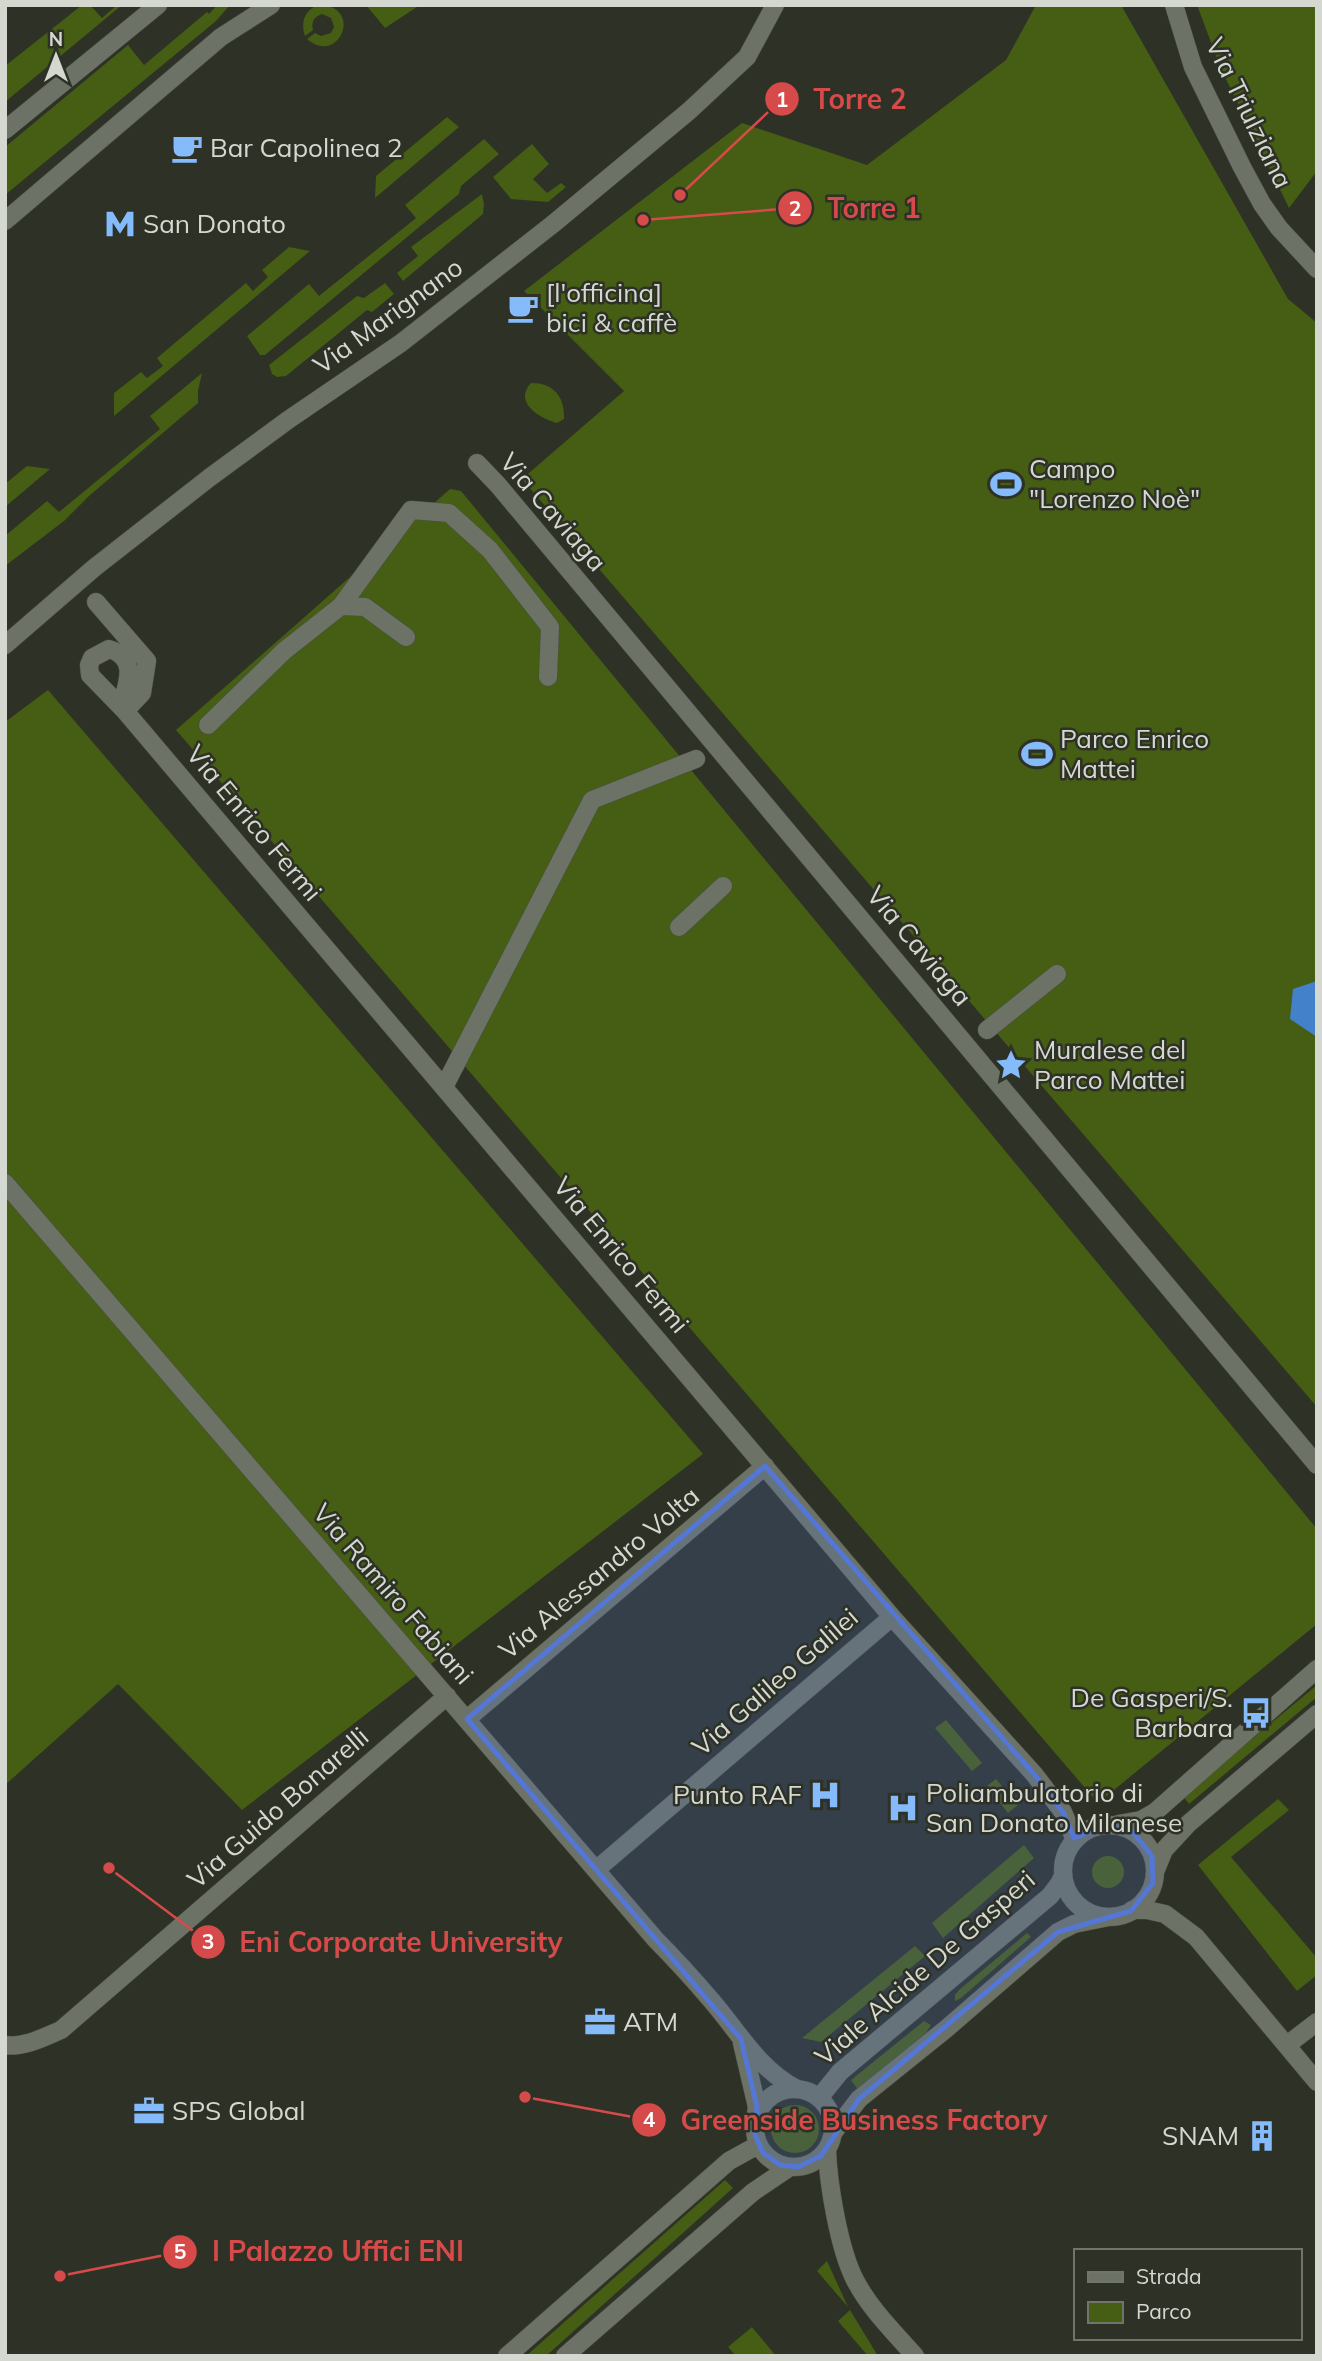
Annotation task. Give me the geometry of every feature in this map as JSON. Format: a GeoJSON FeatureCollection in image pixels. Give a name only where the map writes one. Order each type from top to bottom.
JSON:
{"type":"FeatureCollection","features":[{"type":"Feature","properties":{"kind":"street"},"geometry":{"type":"LineString","coordinates":[[5,130],[158,5]]}},
{"type":"Feature","properties":{"kind":"street"},"geometry":{"type":"LineString","coordinates":[[221,37],[246,5]]}},
{"type":"Feature","properties":{"kind":"street"},"geometry":{"type":"LineString","coordinates":[[5,220],[221,37],[271,5]]}},
{"type":"Feature","properties":{"kind":"street","name":"Via Marignano"},"geometry":{"type":"LineString","coordinates":[[5,645],[94,568],[209,478],[401,343],[553,224],[658,137],[716,88],[747,57],[775,5]]}},
{"type":"Feature","properties":{"kind":"street","name":"Via Triulziana"},"geometry":{"type":"LineString","coordinates":[[1174,5],[1193,67],[1262,205],[1317,269]]}},
{"type":"Feature","properties":{"kind":"street","name":"Via Caviaga"},"geometry":{"type":"LineString","coordinates":[[477,463],[901,965],[1317,1465]]}},
{"type":"Feature","properties":{"kind":"street"},"geometry":{"type":"LineString","coordinates":[[208,725],[284,651],[341,607],[411,510],[449,513],[490,550],[550,627],[548,677]]}},
{"type":"Feature","properties":{"kind":"street","name":"Via Enrico Fermi"},"geometry":{"type":"LineString","coordinates":[[96,602],[147,662],[142,693],[123,709],[892,1617],[1051,1794],[1063,1812],[1074,1840]]}},
{"type":"Feature","properties":{"kind":"street"},"geometry":{"type":"LineString","coordinates":[[341,607],[365,607],[406,637]]}},
{"type":"Feature","properties":{"kind":"street"},"geometry":{"type":"LineString","coordinates":[[444,1087],[592,800],[696,758]]}},
{"type":"Feature","properties":{"kind":"street"},"geometry":{"type":"LineString","coordinates":[[679,927],[723,886]]}},
{"type":"Feature","properties":{"kind":"street"},"geometry":{"type":"LineString","coordinates":[[987,1030],[1057,974]]}},
{"type":"Feature","properties":{"kind":"street","name":"Via Ramiro Fabiani"},"geometry":{"type":"LineString","coordinates":[[5,1183],[656,1940],[710,1999],[741,2039],[779,2080],[797,2090]]}},
{"type":"Feature","properties":{"kind":"street","name":"Via Alessandro Volta"},"geometry":{"type":"LineString","coordinates":[[467,1719],[765,1466]]}},
{"type":"Feature","properties":{"kind":"street","name":"Via Galileo Galilei"},"geometry":{"type":"LineString","coordinates":[[597,1869],[892,1617]]}},
{"type":"Feature","properties":{"kind":"street"},"geometry":{"type":"LineString","coordinates":[[1109,1917],[1091,1913],[1079,1905],[1067,1891],[1063,1876],[1065,1856],[1074,1840],[1093,1828],[1141,1820],[1155,1812],[1317,1669]]}},
{"type":"Feature","properties":{"kind":"street","name":"Via Guido Bonarelli"},"geometry":{"type":"LineString","coordinates":[[5,2045],[35,2041],[61,2030],[447,1696]]}},
{"type":"Feature","properties":{"kind":"street"},"geometry":{"type":"LineString","coordinates":[[915,2356],[873,2308],[854,2279],[820,2168],[830,2141],[859,2099],[1064,1928],[1119,1916],[1132,1910],[1148,1895],[1164,1850],[1188,1824],[1317,1714]]}},
{"type":"Feature","properties":{"kind":"street"},"geometry":{"type":"LineString","coordinates":[[1113,1825],[1129,1829],[1142,1839],[1153,1856],[1155,1872]]}},
{"type":"Feature","properties":{"kind":"street","name":"Viale Alcide De Gasperi"},"geometry":{"type":"LineString","coordinates":[[818,2098],[840,2072],[1050,1896],[1063,1876]]}},
{"type":"Feature","properties":{"kind":"street"},"geometry":{"type":"LineString","coordinates":[[1132,1910],[1165,1914],[1189,1931],[1218,1961],[1317,2082]]}},
{"type":"Feature","properties":{"kind":"street"},"geometry":{"type":"LineString","coordinates":[[937,1992],[958,2018]]}},
{"type":"Feature","properties":{"kind":"street"},"geometry":{"type":"LineString","coordinates":[[1287,2045],[1317,2022]]}},
{"type":"Feature","properties":{"kind":"street","name":"Via Ramiro Fabiani"},"geometry":{"type":"LineString","coordinates":[[741,2039],[757,2107],[754,2125]]}},
{"type":"Feature","properties":{"kind":"street","name":"Viale Alcide De Gasperi"},"geometry":{"type":"LineString","coordinates":[[754,2125],[757,2113],[773,2095],[784,2090],[808,2092],[818,2098],[830,2114],[830,2141]]}},
{"type":"Feature","properties":{"kind":"street"},"geometry":{"type":"LineString","coordinates":[[754,2125],[758,2145],[771,2161],[790,2167],[820,2168]]}},
{"type":"Feature","properties":{"kind":"street"},"geometry":{"type":"LineString","coordinates":[[507,2356],[729,2161],[758,2145]]}},
{"type":"Feature","properties":{"kind":"street"},"geometry":{"type":"LineString","coordinates":[[565,2356],[753,2192],[790,2167]]}},
{"type":"Feature","properties":{"kind":"highlighted area"},"geometry":{"type":"Polygon","coordinates":[[[765,1466],[1034,1774],[1063,1812],[1074,1838],[1106,1825],[1133,1832],[1152,1856],[1153,1883],[1131,1911],[1058,1932],[859,2099],[821,2156],[798,2167],[780,2165],[763,2153],[755,2135],[757,2107],[741,2039],[467,1719],[765,1466]]]}},
{"type":"Feature","properties":{"kind":"green space"},"geometry":{"type":"Polygon","coordinates":[[[82,5],[90,5],[102,18],[117,5],[122,5],[5,102],[5,66],[82,5]]]}},
{"type":"Feature","properties":{"kind":"green space"},"geometry":{"type":"Polygon","coordinates":[[[217,5],[230,5],[216,21],[5,195],[5,147],[128,45],[144,65],[217,5]]]}},
{"type":"Feature","properties":{"kind":"green space"},"geometry":{"type":"Polygon","coordinates":[[[318,5],[332,8],[341,14],[344,23],[337,41],[329,46],[319,46],[307,39],[315,33],[321,36],[331,33],[334,27],[331,18],[322,14],[315,18],[313,30],[305,36],[303,21],[307,13],[318,5]]]}},
{"type":"Feature","properties":{"kind":"green space"},"geometry":{"type":"Polygon","coordinates":[[[366,5],[420,5],[385,28],[366,5]]]}},
{"type":"Feature","properties":{"kind":"green space","name":"Parco Enrico Mattei"},"geometry":{"type":"Polygon","coordinates":[[[1036,5],[1121,5],[1288,299],[1317,323],[1317,1407],[522,479],[624,391],[524,291],[742,123],[867,165],[1006,60],[1036,5]]]}},
{"type":"Feature","properties":{"kind":"green space"},"geometry":{"type":"Polygon","coordinates":[[[1197,5],[1317,5],[1317,171],[1289,208],[1221,69],[1197,5]]]}},
{"type":"Feature","properties":{"kind":"green space"},"geometry":{"type":"Polygon","coordinates":[[[447,117],[459,127],[375,198],[376,176],[447,117]]]}},
{"type":"Feature","properties":{"kind":"green space"},"geometry":{"type":"Polygon","coordinates":[[[484,139],[499,154],[461,186],[459,194],[265,355],[260,355],[247,336],[309,284],[319,296],[416,218],[405,205],[484,139]]]}},
{"type":"Feature","properties":{"kind":"green space"},"geometry":{"type":"Polygon","coordinates":[[[532,144],[549,164],[533,179],[547,193],[561,183],[566,187],[548,202],[511,199],[493,177],[532,144]]]}},
{"type":"Feature","properties":{"kind":"green space"},"geometry":{"type":"Polygon","coordinates":[[[482,194],[483,214],[403,281],[397,273],[418,256],[411,247],[482,194]]]}},
{"type":"Feature","properties":{"kind":"green space"},"geometry":{"type":"Polygon","coordinates":[[[289,247],[310,251],[114,416],[114,393],[141,372],[147,378],[163,366],[157,358],[246,283],[253,291],[268,277],[262,270],[289,247]]]}},
{"type":"Feature","properties":{"kind":"green space"},"geometry":{"type":"Polygon","coordinates":[[[385,283],[394,294],[372,312],[367,310],[286,376],[277,377],[272,374],[269,365],[357,296],[364,298],[385,283]]]}},
{"type":"Feature","properties":{"kind":"green space"},"geometry":{"type":"Polygon","coordinates":[[[202,373],[198,403],[89,496],[64,521],[5,566],[5,536],[47,501],[59,512],[160,429],[150,416],[202,373]]]}},
{"type":"Feature","properties":{"kind":"green space"},"geometry":{"type":"Polygon","coordinates":[[[531,383],[546,386],[556,393],[562,404],[564,419],[557,423],[530,408],[525,397],[531,383]]]}},
{"type":"Feature","properties":{"kind":"green space"},"geometry":{"type":"Polygon","coordinates":[[[27,466],[50,469],[5,507],[5,484],[27,466]]]}},
{"type":"Feature","properties":{"kind":"green space"},"geometry":{"type":"Polygon","coordinates":[[[450,489],[461,491],[1317,1529],[1317,1624],[1098,1803],[176,730],[450,489]]]}},
{"type":"Feature","properties":{"kind":"green space"},"geometry":{"type":"Polygon","coordinates":[[[48,690],[703,1454],[242,1810],[118,1684],[5,1785],[5,722],[48,690]]]}},
{"type":"Feature","properties":{"kind":"green space"},"geometry":{"type":"Polygon","coordinates":[[[1317,1685],[1317,1697],[1189,1804],[1183,1796],[1317,1685]]]}},
{"type":"Feature","properties":{"kind":"green space"},"geometry":{"type":"Polygon","coordinates":[[[946,1720],[982,1763],[972,1771],[935,1728],[946,1720]]]}},
{"type":"Feature","properties":{"kind":"green space"},"geometry":{"type":"Polygon","coordinates":[[[996,1779],[1018,1805],[1008,1813],[987,1786],[996,1779]]]}},
{"type":"Feature","properties":{"kind":"green space"},"geometry":{"type":"Polygon","coordinates":[[[1278,1799],[1289,1810],[1231,1857],[1317,1958],[1317,1975],[1297,1991],[1198,1865],[1278,1799]]]}},
{"type":"Feature","properties":{"kind":"green space"},"geometry":{"type":"Polygon","coordinates":[[[1024,1845],[1034,1858],[943,1938],[932,1923],[1024,1845]]]}},
{"type":"Feature","properties":{"kind":"green space"},"geometry":{"type":"Polygon","coordinates":[[[1108,1856],[1119,1861],[1124,1872],[1119,1883],[1108,1888],[1097,1883],[1092,1872],[1097,1861],[1108,1856]]]}},
{"type":"Feature","properties":{"kind":"green space"},"geometry":{"type":"Polygon","coordinates":[[[1027,1933],[1031,1937],[955,2001],[959,1990],[1027,1933]]]}},
{"type":"Feature","properties":{"kind":"green space"},"geometry":{"type":"Polygon","coordinates":[[[915,1946],[925,1956],[821,2042],[802,2038],[915,1946]]]}},
{"type":"Feature","properties":{"kind":"green space"},"geometry":{"type":"Polygon","coordinates":[[[924,2021],[931,2025],[926,2033],[859,2091],[851,2080],[924,2021]]]}},
{"type":"Feature","properties":{"kind":"green space"},"geometry":{"type":"Polygon","coordinates":[[[795,2105],[812,2112],[819,2129],[812,2146],[795,2153],[778,2146],[771,2129],[778,2112],[795,2105]]]}},
{"type":"Feature","properties":{"kind":"green space"},"geometry":{"type":"Polygon","coordinates":[[[725,2180],[733,2188],[546,2356],[526,2356],[725,2180]]]}},
{"type":"Feature","properties":{"kind":"green space"},"geometry":{"type":"Polygon","coordinates":[[[827,2261],[848,2307],[817,2271],[827,2261]]]}},
{"type":"Feature","properties":{"kind":"green space"},"geometry":{"type":"Polygon","coordinates":[[[850,2310],[878,2356],[868,2356],[838,2321],[850,2310]]]}},
{"type":"Feature","properties":{"kind":"green space"},"geometry":{"type":"Polygon","coordinates":[[[752,2327],[776,2356],[736,2356],[728,2347],[752,2327]]]}},
{"type":"Feature","properties":{"kind":"water"},"geometry":{"type":"Polygon","coordinates":[[[1317,981],[1317,1037],[1290,1019],[1293,989],[1317,981]]]}},
{"type":"Feature","properties":{"kind":"place","name":"Bar Capolinea 2"},"geometry":{"type":"Point","coordinates":[187,148]}},
{"type":"Feature","properties":{"kind":"place","name":"Torre 2"},"geometry":{"type":"Point","coordinates":[680,195]}},
{"type":"Feature","properties":{"kind":"place","name":"Torre 1"},"geometry":{"type":"Point","coordinates":[643,220]}},
{"type":"Feature","properties":{"kind":"place","name":"San Donato"},"geometry":{"type":"Point","coordinates":[120,224]}},
{"type":"Feature","properties":{"kind":"place","name":"[l'officina] bici & caffè"},"geometry":{"type":"Point","coordinates":[523,308]}},
{"type":"Feature","properties":{"kind":"place","name":"Campo \"Lorenzo Noè\""},"geometry":{"type":"Point","coordinates":[1006,484]}},
{"type":"Feature","properties":{"kind":"place","name":"Parco Enrico Mattei"},"geometry":{"type":"Point","coordinates":[1037,754]}},
{"type":"Feature","properties":{"kind":"place","name":"Muralese del Parco Mattei"},"geometry":{"type":"Point","coordinates":[1011,1065]}},
{"type":"Feature","properties":{"kind":"place","name":"De Gasperi/S. Barbara"},"geometry":{"type":"Point","coordinates":[1256,1713]}},
{"type":"Feature","properties":{"kind":"place","name":"Punto RAF"},"geometry":{"type":"Point","coordinates":[825,1795]}},
{"type":"Feature","properties":{"kind":"place","name":"Poliambulatorio di San Donato Milanese"},"geometry":{"type":"Point","coordinates":[903,1808]}},
{"type":"Feature","properties":{"kind":"place","name":"Eni Corporate University"},"geometry":{"type":"Point","coordinates":[109,1868]}},
{"type":"Feature","properties":{"kind":"place","name":"ATM"},"geometry":{"type":"Point","coordinates":[600,2022]}},
{"type":"Feature","properties":{"kind":"place","name":"Greenside Business Factory"},"geometry":{"type":"Point","coordinates":[525,2097]}},
{"type":"Feature","properties":{"kind":"place","name":"SPS Global"},"geometry":{"type":"Point","coordinates":[149,2111]}},
{"type":"Feature","properties":{"kind":"place","name":"SNAM"},"geometry":{"type":"Point","coordinates":[1262,2136]}},
{"type":"Feature","properties":{"kind":"place","name":"I Palazzo Uffici ENI"},"geometry":{"type":"Point","coordinates":[60,2276]}}]}
